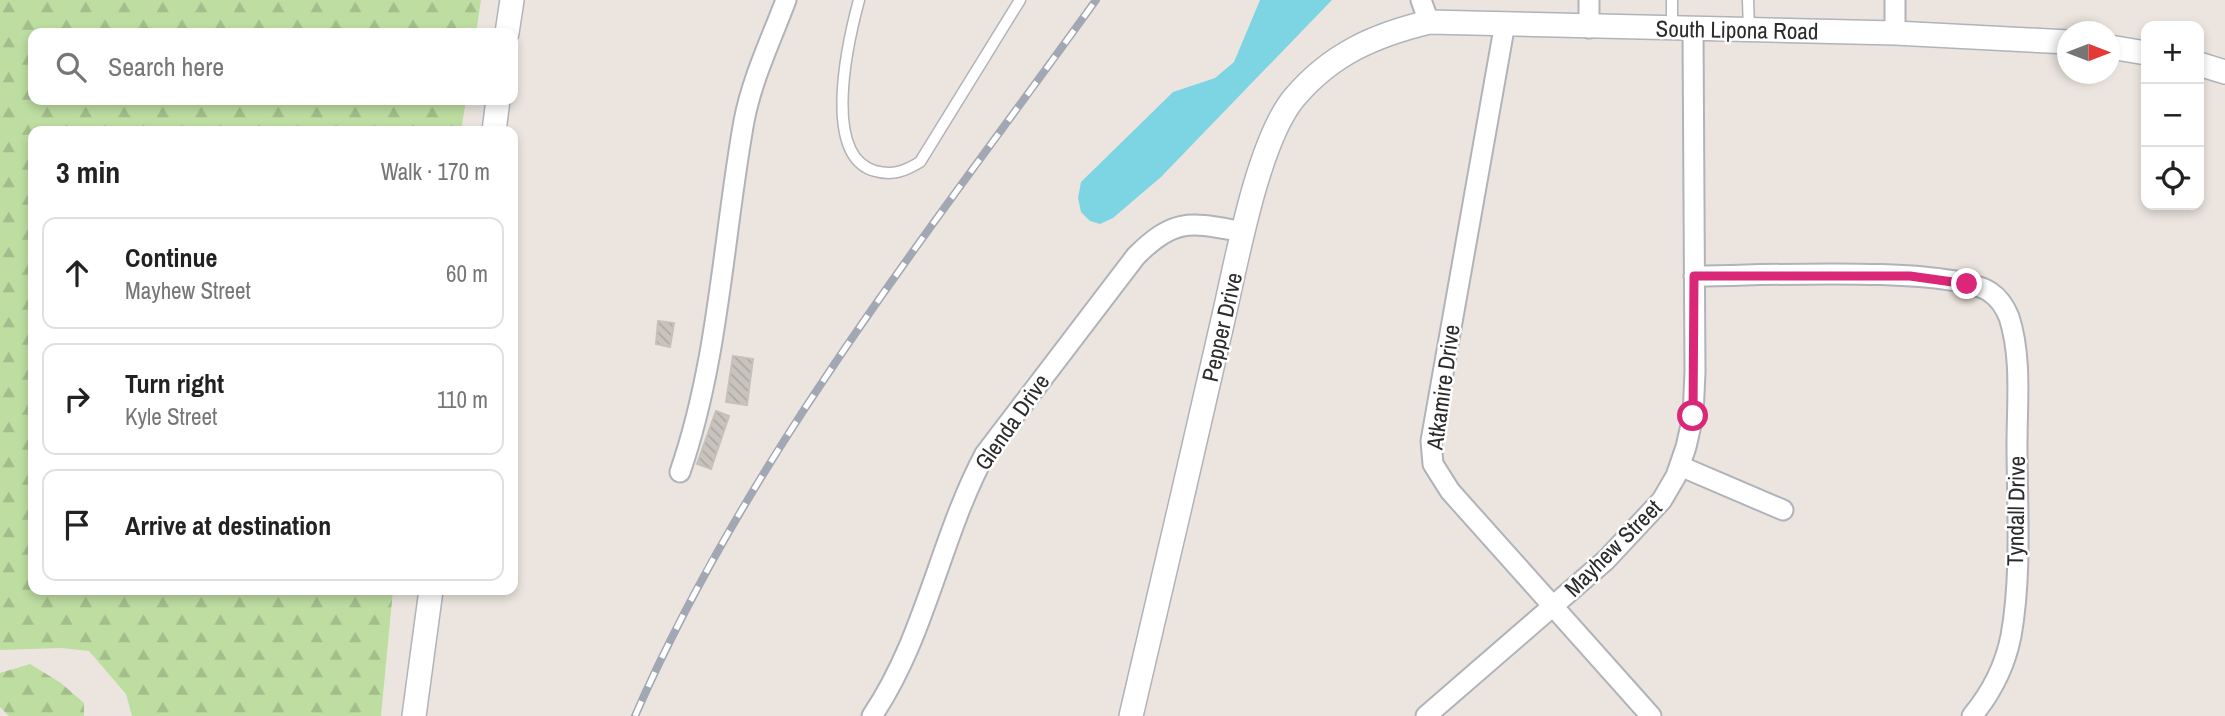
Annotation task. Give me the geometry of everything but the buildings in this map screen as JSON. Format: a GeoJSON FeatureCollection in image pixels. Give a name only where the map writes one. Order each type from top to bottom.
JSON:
{"type":"FeatureCollection","features":[{"type":"Feature","properties":{"kind":"street"},"geometry":{"type":"LineString","coordinates":[[508,28],[512,0]]}},
{"type":"Feature","properties":{"kind":"street"},"geometry":{"type":"LineString","coordinates":[[680,472],[698,419],[745,118],[764,52],[786,0]]}},
{"type":"Feature","properties":{"kind":"street"},"geometry":{"type":"LineString","coordinates":[[1421,0],[1430,22]]}},
{"type":"Feature","properties":{"kind":"street"},"geometry":{"type":"LineString","coordinates":[[1589,0],[1589,28]]}},
{"type":"Feature","properties":{"kind":"street"},"geometry":{"type":"LineString","coordinates":[[1895,0],[1895,33]]}},
{"type":"Feature","properties":{"kind":"street","name":"South Lipona Road"},"geometry":{"type":"LineString","coordinates":[[1430,22],[1589,28],[1895,33],[2057,41]]}},
{"type":"Feature","properties":{"kind":"street","name":"Pepper Drive"},"geometry":{"type":"LineString","coordinates":[[1131,716],[1244,232],[1272,137],[1293,100],[1322,69],[1351,48],[1396,30],[1430,22]]}},
{"type":"Feature","properties":{"kind":"street","name":"Atkamire Drive"},"geometry":{"type":"LineString","coordinates":[[1504,23],[1431,454],[1438,475],[1450,491],[1651,716]]}},
{"type":"Feature","properties":{"kind":"street","name":"Mayhew Street"},"geometry":{"type":"LineString","coordinates":[[1426,716],[1554,606],[1639,528],[1662,500],[1680,467],[1693,416],[1694,276],[1683,29]]}},
{"type":"Feature","properties":{"kind":"street"},"geometry":{"type":"LineString","coordinates":[[2120,49],[2141,52]]}},
{"type":"Feature","properties":{"kind":"street"},"geometry":{"type":"LineString","coordinates":[[2204,66],[2225,72]]}},
{"type":"Feature","properties":{"kind":"street"},"geometry":{"type":"LineString","coordinates":[[495,126],[497,105]]}},
{"type":"Feature","properties":{"kind":"street","name":"Glenda Drive"},"geometry":{"type":"LineString","coordinates":[[872,716],[900,666],[927,604],[966,490],[985,454],[1136,256],[1155,236],[1172,227],[1199,225],[1244,232]]}},
{"type":"Feature","properties":{"kind":"street","name":"Tyndall Drive"},"geometry":{"type":"LineString","coordinates":[[1694,276],[1910,276],[1967,284],[1988,291],[1998,299],[2009,317],[2017,363],[2015,600],[2004,663],[1994,685],[1972,716]]}},
{"type":"Feature","properties":{"kind":"street"},"geometry":{"type":"LineString","coordinates":[[1680,467],[1783,510]]}},
{"type":"Feature","properties":{"kind":"street"},"geometry":{"type":"LineString","coordinates":[[414,716],[430,595]]}},
{"type":"Feature","properties":{"kind":"lane"},"geometry":{"type":"LineString","coordinates":[[859,0],[841,119],[848,149],[856,160],[866,169],[885,174],[904,172],[920,162],[1020,0]]}},
{"type":"Feature","properties":{"kind":"lane"},"geometry":{"type":"LineString","coordinates":[[1672,0],[1683,29]]}},
{"type":"Feature","properties":{"kind":"lane"},"geometry":{"type":"LineString","coordinates":[[1748,0],[1749,30]]}},
{"type":"Feature","properties":{"kind":"green space"},"geometry":{"type":"Polygon","coordinates":[[[0,0],[481,0],[477,28],[28,28],[28,105],[465,105],[462,126],[28,126],[28,595],[393,595],[381,716],[132,716],[126,694],[89,651],[61,648],[0,650],[0,0]]]}},
{"type":"Feature","properties":{"kind":"green space"},"geometry":{"type":"Polygon","coordinates":[[[30,664],[61,683],[84,703],[84,716],[9,716],[0,707],[0,673],[30,664]]]}},
{"type":"Feature","properties":{"kind":"water"},"geometry":{"type":"Polygon","coordinates":[[[1260,0],[1332,0],[1161,177],[1113,218],[1100,224],[1090,221],[1081,212],[1078,198],[1081,182],[1173,92],[1215,78],[1234,62],[1260,0]]]}},
{"type":"Feature","properties":{"kind":"railway"},"geometry":{"type":"LineString","coordinates":[[635,716],[681,620],[732,526],[787,435],[846,346],[1096,0]]}},
{"type":"Feature","properties":{"kind":"route"},"geometry":{"type":"LineString","coordinates":[[1693,416],[1694,276],[1910,276],[1967,284]]}}]}
